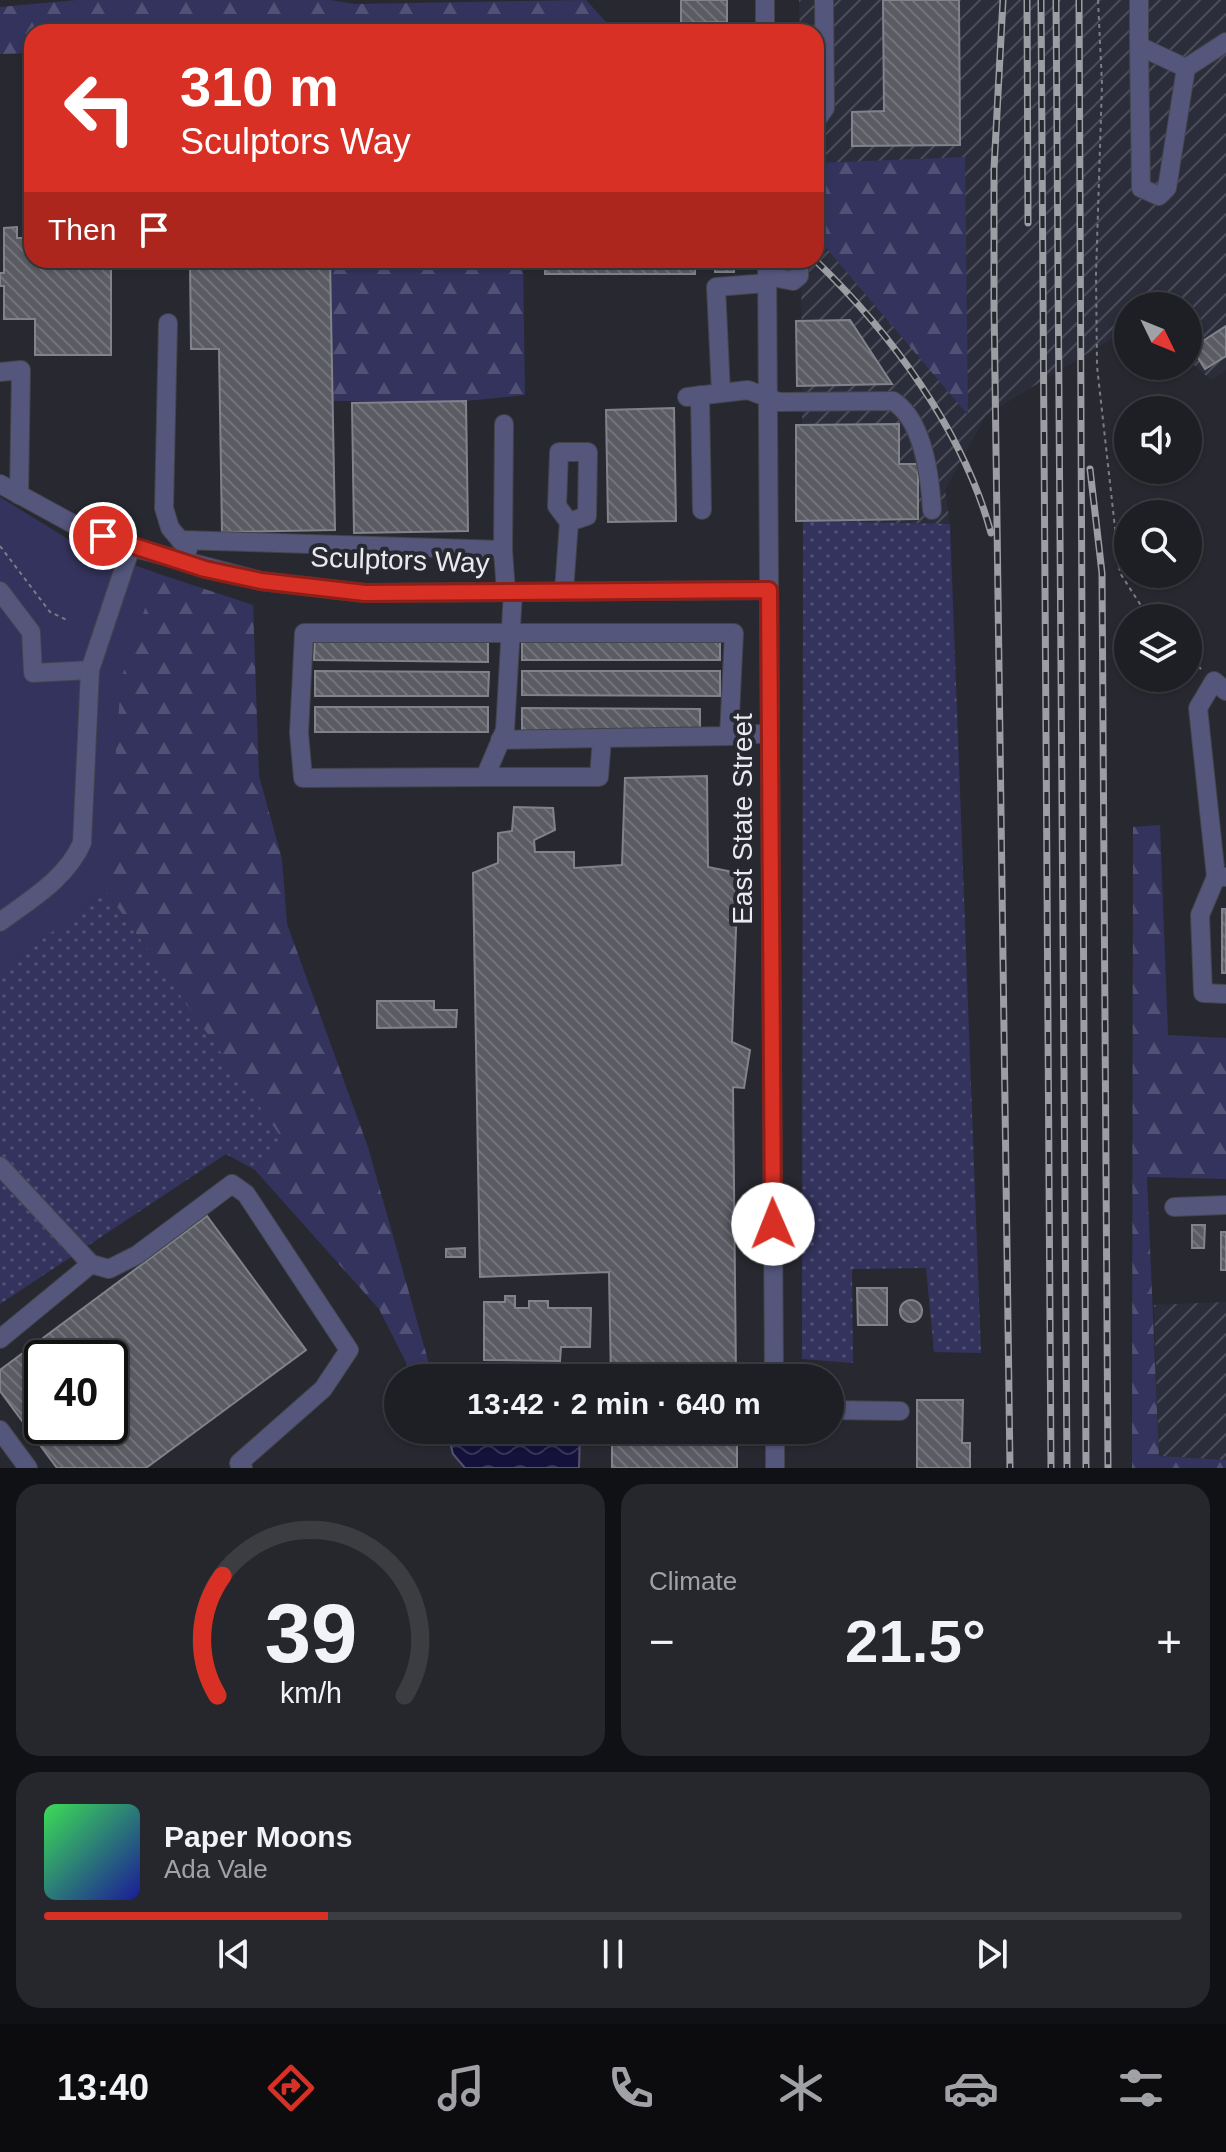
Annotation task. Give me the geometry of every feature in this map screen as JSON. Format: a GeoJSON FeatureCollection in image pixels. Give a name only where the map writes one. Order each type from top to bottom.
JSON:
{"type":"FeatureCollection","features":[{"type":"Feature","properties":{"kind":"street"},"geometry":{"type":"LineString","coordinates":[[765,0],[765,24]]}},
{"type":"Feature","properties":{"kind":"street"},"geometry":{"type":"LineString","coordinates":[[824,0],[824,109]]}},
{"type":"Feature","properties":{"kind":"street"},"geometry":{"type":"LineString","coordinates":[[1139,0],[1141,188],[1159,196],[1167,188],[1186,68],[1226,42]]}},
{"type":"Feature","properties":{"kind":"street"},"geometry":{"type":"LineString","coordinates":[[1139,46],[1186,68]]}},
{"type":"Feature","properties":{"kind":"street"},"geometry":{"type":"LineString","coordinates":[[721,393],[716,287],[767,273],[793,281],[799,276],[799,268]]}},
{"type":"Feature","properties":{"kind":"street","name":"East State Street"},"geometry":{"type":"LineString","coordinates":[[767,273],[774,1364]]}},
{"type":"Feature","properties":{"kind":"street"},"geometry":{"type":"LineString","coordinates":[[168,323],[164,508],[170,528],[205,569]]}},
{"type":"Feature","properties":{"kind":"street"},"geometry":{"type":"LineString","coordinates":[[0,372],[21,370],[19,495]]}},
{"type":"Feature","properties":{"kind":"street"},"geometry":{"type":"LineString","coordinates":[[702,510],[694,396],[748,390],[779,402],[896,403],[920,444],[931,485],[932,510]]}},
{"type":"Feature","properties":{"kind":"street"},"geometry":{"type":"LineString","coordinates":[[485,777],[505,730],[510,632],[509,592],[503,550],[504,424]]}},
{"type":"Feature","properties":{"kind":"street","name":"Sculptors Way"},"geometry":{"type":"LineString","coordinates":[[0,484],[75,525],[131,547],[205,569],[261,581],[365,593],[769,590]]}},
{"type":"Feature","properties":{"kind":"street"},"geometry":{"type":"LineString","coordinates":[[564,591],[569,522]]}},
{"type":"Feature","properties":{"kind":"street"},"geometry":{"type":"LineString","coordinates":[[180,540],[503,550]]}},
{"type":"Feature","properties":{"kind":"street"},"geometry":{"type":"LineString","coordinates":[[0,922],[57,879],[74,860],[82,843],[90,670],[131,547]]}},
{"type":"Feature","properties":{"kind":"street"},"geometry":{"type":"LineString","coordinates":[[0,591],[31,632],[33,673],[90,670]]}},
{"type":"Feature","properties":{"kind":"street"},"geometry":{"type":"LineString","coordinates":[[602,738],[599,777],[303,778],[299,733],[304,633],[734,633],[729,736]]}},
{"type":"Feature","properties":{"kind":"street"},"geometry":{"type":"LineString","coordinates":[[1220,686],[1198,708],[1221,877],[1200,915],[1203,993],[1226,994]]}},
{"type":"Feature","properties":{"kind":"street"},"geometry":{"type":"LineString","coordinates":[[500,740],[770,733]]}},
{"type":"Feature","properties":{"kind":"street"},"geometry":{"type":"LineString","coordinates":[[0,1166],[91,1264],[109,1269],[137,1255],[232,1184],[246,1194],[349,1350],[323,1389],[235,1466]]}},
{"type":"Feature","properties":{"kind":"street"},"geometry":{"type":"LineString","coordinates":[[1174,1207],[1226,1205]]}},
{"type":"Feature","properties":{"kind":"street"},"geometry":{"type":"LineString","coordinates":[[0,1339],[91,1264]]}},
{"type":"Feature","properties":{"kind":"street"},"geometry":{"type":"LineString","coordinates":[[844,1410],[900,1411]]}},
{"type":"Feature","properties":{"kind":"street"},"geometry":{"type":"LineString","coordinates":[[0,1430],[28,1468]]}},
{"type":"Feature","properties":{"kind":"street"},"geometry":{"type":"LineString","coordinates":[[775,1444],[775,1468]]}},
{"type":"Feature","properties":{"kind":"path"},"geometry":{"type":"LineString","coordinates":[[1098,0],[1102,84],[1096,274],[1097,366],[1120,573],[1140,604]]}},
{"type":"Feature","properties":{"kind":"path"},"geometry":{"type":"LineString","coordinates":[[0,546],[50,612],[67,620]]}},
{"type":"Feature","properties":{"kind":"path"},"geometry":{"type":"LineString","coordinates":[[1202,669],[1220,686]]}},
{"type":"Feature","properties":{"kind":"shaded area"},"geometry":{"type":"Polygon","coordinates":[[[799,0],[1226,0],[1226,370],[1211,380],[1202,372],[1202,292],[1114,292],[1114,337],[986,415],[945,490],[950,524],[803,521],[801,268],[824,268],[824,24],[800,24],[799,0]]]}},
{"type":"Feature","properties":{"kind":"shaded area"},"geometry":{"type":"Polygon","coordinates":[[[1226,1302],[1226,1460],[1159,1456],[1154,1305],[1226,1302]]]}},
{"type":"Feature","properties":{"kind":"green space"},"geometry":{"type":"Polygon","coordinates":[[[77,0],[330,0],[355,4],[586,0],[608,24],[24,24],[24,53],[0,54],[0,7],[77,0]]]}},
{"type":"Feature","properties":{"kind":"green space"},"geometry":{"type":"Polygon","coordinates":[[[965,157],[968,415],[824,245],[824,163],[965,157]]]}},
{"type":"Feature","properties":{"kind":"green space"},"geometry":{"type":"Polygon","coordinates":[[[330,268],[523,268],[525,395],[466,401],[332,401],[330,268]]]}},
{"type":"Feature","properties":{"kind":"green space"},"geometry":{"type":"Polygon","coordinates":[[[0,497],[81,547],[157,573],[121,679],[106,891],[0,971],[0,497]]]}},
{"type":"Feature","properties":{"kind":"green space"},"geometry":{"type":"Polygon","coordinates":[[[803,521],[950,524],[981,1353],[934,1352],[926,1268],[852,1269],[853,1363],[802,1359],[803,521]]]}},
{"type":"Feature","properties":{"kind":"green space"},"geometry":{"type":"Polygon","coordinates":[[[141,568],[253,605],[259,776],[282,859],[287,924],[368,1147],[429,1364],[407,1364],[379,1309],[255,1170],[286,1144],[106,891],[0,971],[0,941],[141,568]]]}},
{"type":"Feature","properties":{"kind":"green space"},"geometry":{"type":"Polygon","coordinates":[[[1160,825],[1168,1035],[1226,1038],[1226,1179],[1147,1177],[1159,1456],[1226,1460],[1226,1468],[1132,1468],[1133,827],[1160,825]]]}},
{"type":"Feature","properties":{"kind":"green space"},"geometry":{"type":"Polygon","coordinates":[[[106,891],[287,1144],[255,1170],[226,1154],[0,1304],[0,971],[106,891]]]}},
{"type":"Feature","properties":{"kind":"water"},"geometry":{"type":"Polygon","coordinates":[[[450,1444],[580,1444],[579,1468],[465,1468],[453,1454],[450,1444]]]}},
{"type":"Feature","properties":{"kind":"building"},"geometry":{"type":"Polygon","coordinates":[[[681,0],[727,0],[727,22],[681,23],[681,0]]]}},
{"type":"Feature","properties":{"kind":"building"},"geometry":{"type":"Polygon","coordinates":[[[883,0],[959,0],[960,145],[852,146],[852,112],[884,111],[883,0]]]}},
{"type":"Feature","properties":{"kind":"building"},"geometry":{"type":"Polygon","coordinates":[[[17,227],[17,238],[24,238],[24,268],[111,268],[111,355],[35,355],[35,319],[4,319],[4,286],[0,286],[0,273],[4,273],[4,228],[17,227]]]}},
{"type":"Feature","properties":{"kind":"building"},"geometry":{"type":"Polygon","coordinates":[[[190,268],[330,268],[335,530],[222,532],[219,349],[191,349],[190,268]]]}},
{"type":"Feature","properties":{"kind":"building"},"geometry":{"type":"Polygon","coordinates":[[[545,268],[695,268],[695,274],[545,274],[545,268]]]}},
{"type":"Feature","properties":{"kind":"building"},"geometry":{"type":"Polygon","coordinates":[[[715,268],[734,268],[734,272],[715,272],[715,268]]]}},
{"type":"Feature","properties":{"kind":"building"},"geometry":{"type":"Polygon","coordinates":[[[850,320],[892,384],[797,386],[796,321],[850,320]]]}},
{"type":"Feature","properties":{"kind":"building"},"geometry":{"type":"Polygon","coordinates":[[[1226,326],[1226,356],[1205,369],[1202,364],[1202,342],[1226,326]]]}},
{"type":"Feature","properties":{"kind":"building"},"geometry":{"type":"Polygon","coordinates":[[[466,401],[468,531],[354,533],[352,403],[466,401]]]}},
{"type":"Feature","properties":{"kind":"building"},"geometry":{"type":"Polygon","coordinates":[[[674,408],[676,521],[608,522],[606,410],[674,408]]]}},
{"type":"Feature","properties":{"kind":"building"},"geometry":{"type":"Polygon","coordinates":[[[899,424],[899,464],[918,464],[918,519],[796,521],[796,425],[899,424]]]}},
{"type":"Feature","properties":{"kind":"building"},"geometry":{"type":"Polygon","coordinates":[[[522,635],[720,636],[720,660],[522,660],[522,635]]]}},
{"type":"Feature","properties":{"kind":"building"},"geometry":{"type":"Polygon","coordinates":[[[315,636],[488,638],[488,662],[314,660],[315,636]]]}},
{"type":"Feature","properties":{"kind":"building"},"geometry":{"type":"Polygon","coordinates":[[[315,671],[489,672],[488,696],[315,696],[315,671]]]}},
{"type":"Feature","properties":{"kind":"building"},"geometry":{"type":"Polygon","coordinates":[[[522,671],[720,671],[720,696],[522,695],[522,671]]]}},
{"type":"Feature","properties":{"kind":"building"},"geometry":{"type":"Polygon","coordinates":[[[315,707],[488,707],[488,732],[315,732],[315,707]]]}},
{"type":"Feature","properties":{"kind":"building"},"geometry":{"type":"Polygon","coordinates":[[[522,708],[700,709],[700,733],[522,733],[522,708]]]}},
{"type":"Feature","properties":{"kind":"building"},"geometry":{"type":"Polygon","coordinates":[[[707,776],[708,867],[738,873],[732,1042],[750,1050],[744,1088],[733,1087],[736,1364],[611,1364],[609,1272],[480,1277],[473,873],[498,863],[498,833],[512,831],[514,807],[553,808],[555,830],[534,840],[535,852],[574,852],[574,868],[622,865],[625,778],[707,776]]]}},
{"type":"Feature","properties":{"kind":"building"},"geometry":{"type":"Polygon","coordinates":[[[1222,909],[1226,909],[1226,973],[1222,973],[1222,909]]]}},
{"type":"Feature","properties":{"kind":"building"},"geometry":{"type":"Polygon","coordinates":[[[377,1001],[434,1001],[434,1010],[457,1010],[456,1027],[377,1028],[377,1001]]]}},
{"type":"Feature","properties":{"kind":"building"},"geometry":{"type":"Polygon","coordinates":[[[207,1216],[306,1350],[146,1468],[57,1468],[39,1444],[128,1444],[128,1340],[40,1340],[207,1216]]]}},
{"type":"Feature","properties":{"kind":"building"},"geometry":{"type":"Polygon","coordinates":[[[1192,1225],[1205,1225],[1204,1248],[1192,1248],[1192,1225]]]}},
{"type":"Feature","properties":{"kind":"building"},"geometry":{"type":"Polygon","coordinates":[[[1221,1232],[1226,1232],[1226,1270],[1221,1270],[1221,1232]]]}},
{"type":"Feature","properties":{"kind":"building"},"geometry":{"type":"Polygon","coordinates":[[[465,1248],[465,1257],[446,1257],[446,1249],[465,1248]]]}},
{"type":"Feature","properties":{"kind":"building"},"geometry":{"type":"Polygon","coordinates":[[[857,1288],[887,1288],[887,1325],[858,1325],[857,1288]]]}},
{"type":"Feature","properties":{"kind":"building"},"geometry":{"type":"Polygon","coordinates":[[[505,1296],[515,1296],[515,1308],[529,1308],[529,1301],[548,1301],[548,1308],[591,1308],[590,1347],[561,1347],[560,1361],[484,1360],[484,1302],[505,1302],[505,1296]]]}},
{"type":"Feature","properties":{"kind":"building"},"geometry":{"type":"Polygon","coordinates":[[[911,1300],[922,1311],[911,1322],[900,1311],[911,1300]]]}},
{"type":"Feature","properties":{"kind":"building"},"geometry":{"type":"Polygon","coordinates":[[[24,1352],[24,1423],[0,1391],[0,1370],[24,1352]]]}},
{"type":"Feature","properties":{"kind":"building"},"geometry":{"type":"Polygon","coordinates":[[[917,1400],[963,1400],[962,1443],[970,1443],[970,1468],[917,1468],[917,1400]]]}},
{"type":"Feature","properties":{"kind":"building"},"geometry":{"type":"Polygon","coordinates":[[[612,1444],[737,1444],[737,1468],[612,1468],[612,1444]]]}},
{"type":"Feature","properties":{"kind":"railway"},"geometry":{"type":"LineString","coordinates":[[1003,0],[994,169],[994,304],[1010,1468]]}},
{"type":"Feature","properties":{"kind":"railway"},"geometry":{"type":"LineString","coordinates":[[1027,0],[1028,223]]}},
{"type":"Feature","properties":{"kind":"railway"},"geometry":{"type":"LineString","coordinates":[[1041,0],[1051,1468]]}},
{"type":"Feature","properties":{"kind":"railway"},"geometry":{"type":"LineString","coordinates":[[1056,0],[1067,1468]]}},
{"type":"Feature","properties":{"kind":"railway"},"geometry":{"type":"LineString","coordinates":[[1079,0],[1086,1468]]}},
{"type":"Feature","properties":{"kind":"railway"},"geometry":{"type":"LineString","coordinates":[[823,268],[871,319],[921,385],[962,457],[991,533]]}},
{"type":"Feature","properties":{"kind":"railway"},"geometry":{"type":"LineString","coordinates":[[1090,469],[1102,573],[1108,1468]]}},
{"type":"Feature","properties":{"kind":"route"},"geometry":{"type":"LineString","coordinates":[[103,536],[205,569],[261,581],[365,593],[769,590],[773,1224]]}}]}
